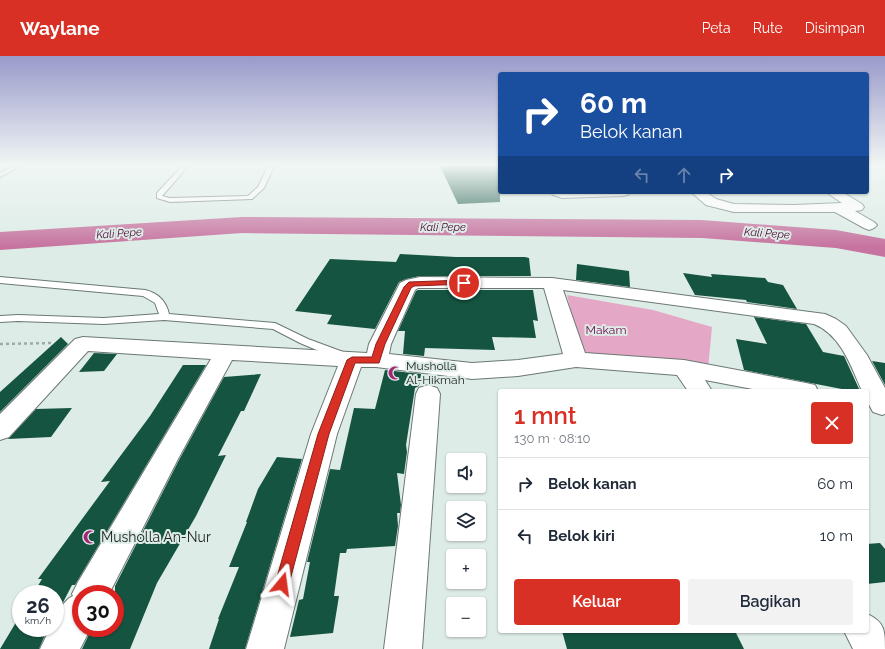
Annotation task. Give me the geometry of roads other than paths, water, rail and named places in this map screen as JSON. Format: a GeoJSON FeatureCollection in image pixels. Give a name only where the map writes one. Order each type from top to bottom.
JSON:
{"type":"FeatureCollection","features":[{"type":"Feature","properties":{"kind":"street"},"geometry":{"type":"LineString","coordinates":[[701,194],[711,202],[734,208],[794,209],[856,207],[835,194]]}},
{"type":"Feature","properties":{"kind":"street"},"geometry":{"type":"LineString","coordinates":[[838,208],[869,225]]}},
{"type":"Feature","properties":{"kind":"street"},"geometry":{"type":"LineString","coordinates":[[265,649],[324,434],[364,360],[380,344],[407,287],[412,284],[420,282],[552,283],[818,318],[831,323],[841,331],[849,343],[878,405]]}},
{"type":"Feature","properties":{"kind":"street"},"geometry":{"type":"LineString","coordinates":[[552,283],[576,360]]}},
{"type":"Feature","properties":{"kind":"street"},"geometry":{"type":"LineString","coordinates":[[0,430],[83,344],[364,360],[472,371],[518,368],[576,360],[684,368],[795,389]]}},
{"type":"Feature","properties":{"kind":"street"},"geometry":{"type":"LineString","coordinates":[[95,585],[168,452],[225,353]]}},
{"type":"Feature","properties":{"kind":"street"},"geometry":{"type":"LineString","coordinates":[[684,368],[699,389]]}},
{"type":"Feature","properties":{"kind":"street"},"geometry":{"type":"LineString","coordinates":[[403,649],[428,394]]}},
{"type":"Feature","properties":{"kind":"street"},"geometry":{"type":"LineString","coordinates":[[59,649],[72,627]]}},
{"type":"Feature","properties":{"kind":"street"},"geometry":{"type":"LineString","coordinates":[[864,633],[875,649]]}},
{"type":"Feature","properties":{"kind":"lane"},"geometry":{"type":"LineString","coordinates":[[161,192],[159,197],[170,200],[250,198],[259,192]]}},
{"type":"Feature","properties":{"kind":"lane"},"geometry":{"type":"LineString","coordinates":[[0,280],[145,293],[156,297],[162,306],[164,317]]}},
{"type":"Feature","properties":{"kind":"lane"},"geometry":{"type":"LineString","coordinates":[[0,319],[18,318],[104,322],[164,317],[275,326],[304,341],[364,360]]}},
{"type":"Feature","properties":{"kind":"waterway","name":"Kali Pepe"},"geometry":{"type":"LineString","coordinates":[[0,241],[242,225],[702,229],[836,239],[885,248]]}},
{"type":"Feature","properties":{"kind":"place","name":"Musholla Al-Hikmah"},"geometry":{"type":"Point","coordinates":[395,373]}},
{"type":"Feature","properties":{"kind":"place","name":"Musholla An-Nur"},"geometry":{"type":"Point","coordinates":[90,537]}},
{"type":"Feature","properties":{"kind":"park label","name":"Makam"},"geometry":{"type":"Point","coordinates":[606,330]}}]}
